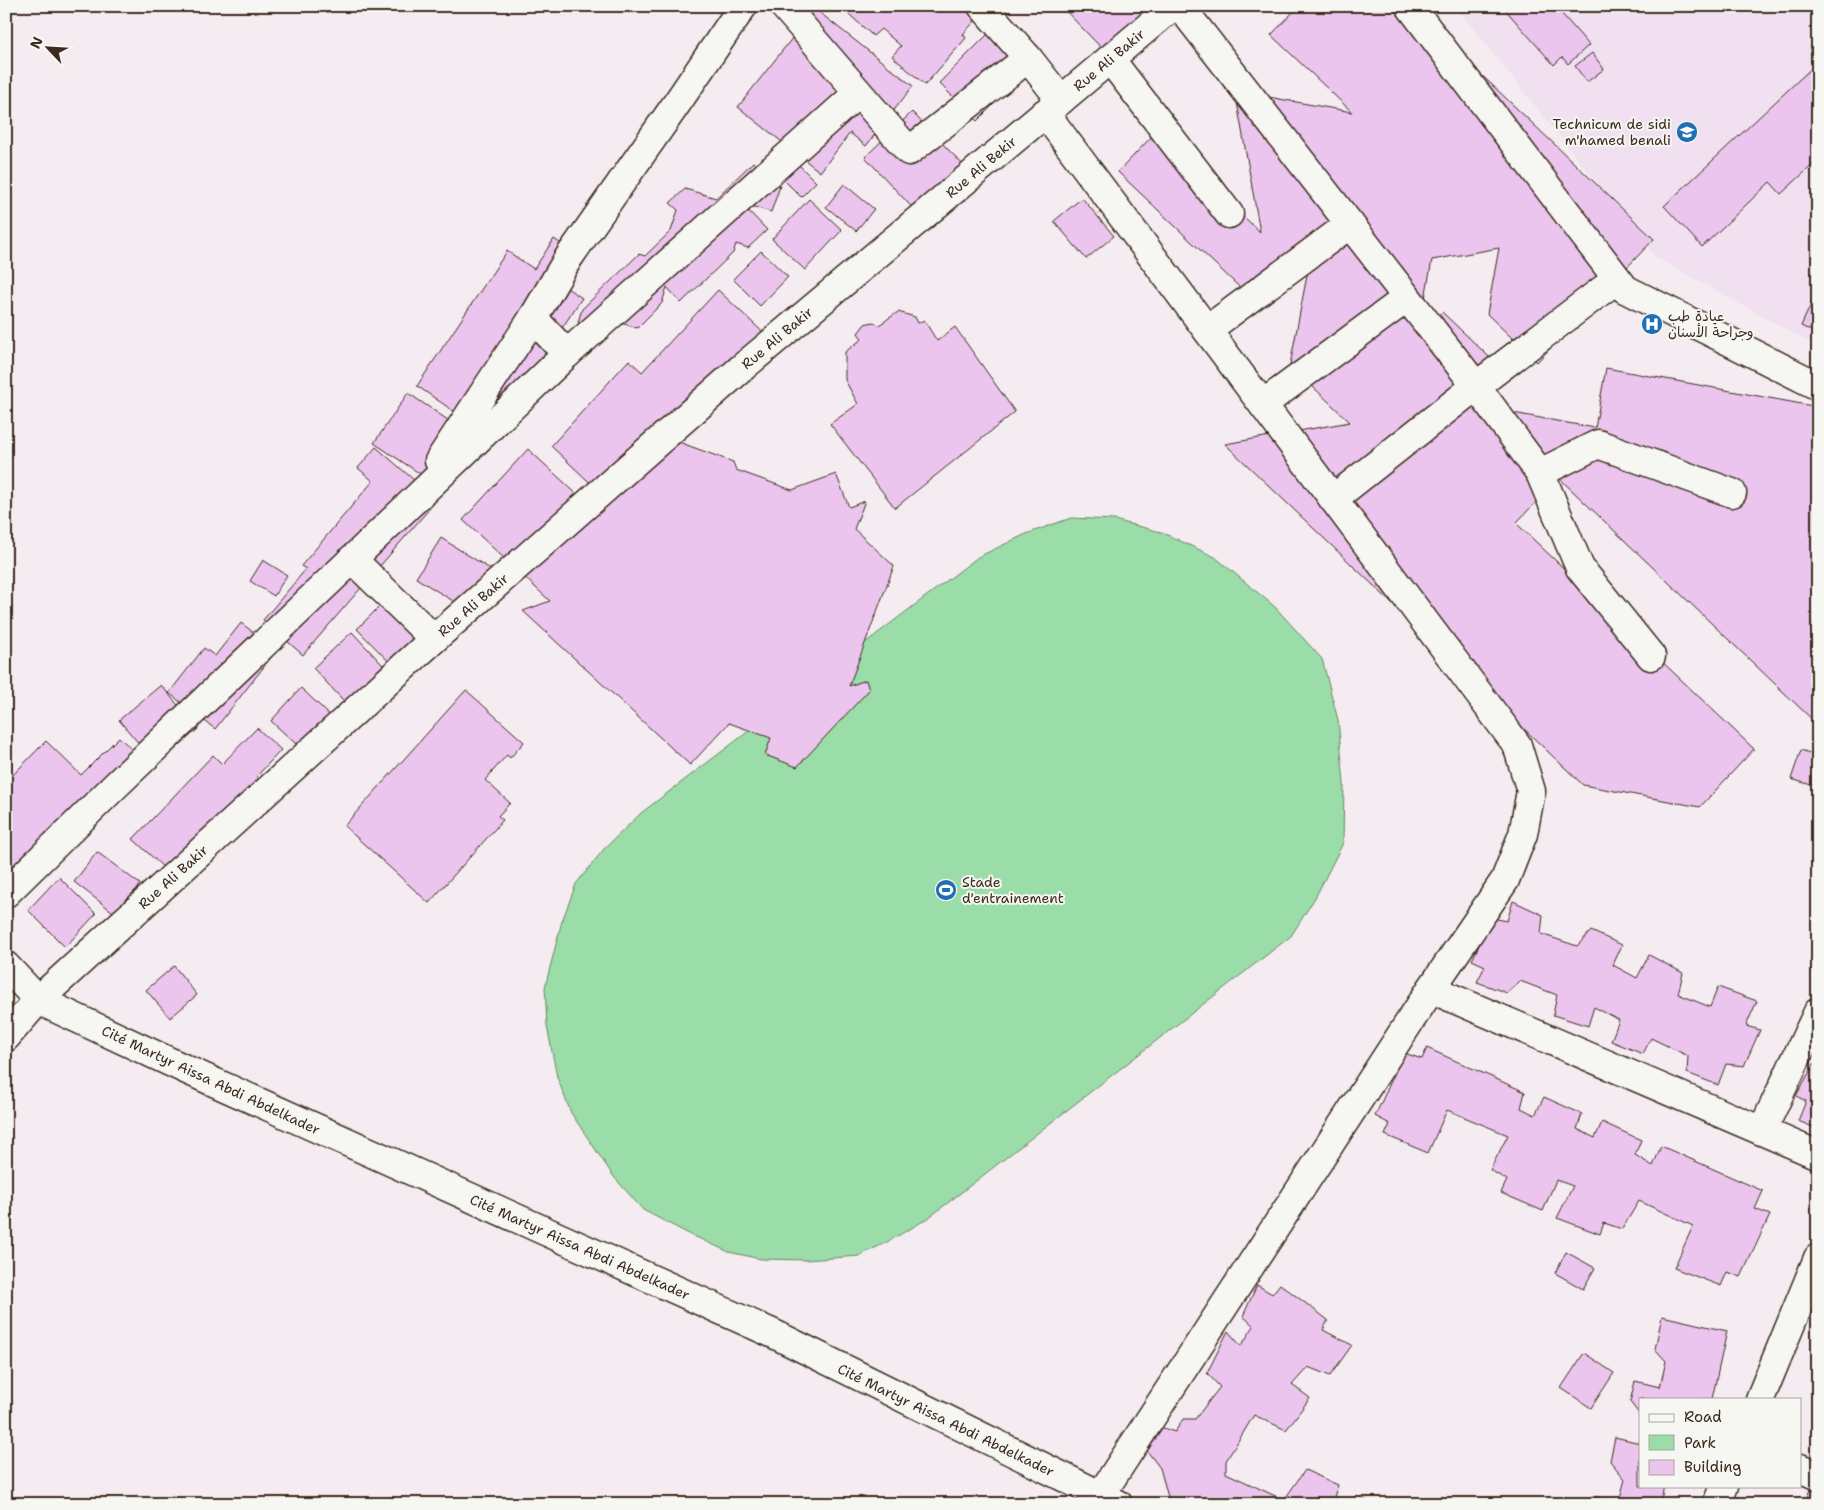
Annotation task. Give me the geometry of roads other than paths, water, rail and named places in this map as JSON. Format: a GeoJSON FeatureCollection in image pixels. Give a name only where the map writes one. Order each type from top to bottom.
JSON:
{"type":"FeatureCollection","features":[{"type":"Feature","properties":{"kind":"street"},"geometry":{"type":"LineString","coordinates":[[414,500],[534,318],[569,257],[743,6]]}},
{"type":"Feature","properties":{"kind":"street"},"geometry":{"type":"LineString","coordinates":[[784,6],[909,151],[1028,58]]}},
{"type":"Feature","properties":{"kind":"street"},"geometry":{"type":"LineString","coordinates":[[982,6],[1028,58],[1053,106],[1207,330],[1516,745],[1531,791],[1523,834],[1506,880],[1431,989],[1109,1500]]}},
{"type":"Feature","properties":{"kind":"street","name":"Rue Ali Bakir"},"geometry":{"type":"LineString","coordinates":[[1053,106],[1173,6]]}},
{"type":"Feature","properties":{"kind":"street"},"geometry":{"type":"LineString","coordinates":[[1180,6],[1476,386],[1540,474],[1580,568],[1651,656]]}},
{"type":"Feature","properties":{"kind":"street"},"geometry":{"type":"LineString","coordinates":[[1410,6],[1625,289],[1818,386]]}},
{"type":"Feature","properties":{"kind":"street"},"geometry":{"type":"LineString","coordinates":[[1110,58],[1229,214]]}},
{"type":"Feature","properties":{"kind":"street"},"geometry":{"type":"LineString","coordinates":[[6,893],[115,786],[567,354],[858,93]]}},
{"type":"Feature","properties":{"kind":"street","name":"Rue Ali Bekir"},"geometry":{"type":"LineString","coordinates":[[917,221],[1053,106]]}},
{"type":"Feature","properties":{"kind":"street","name":"Rue Ali Bakir"},"geometry":{"type":"LineString","coordinates":[[6,1037],[38,1000],[434,639],[744,366],[917,221]]}},
{"type":"Feature","properties":{"kind":"street"},"geometry":{"type":"LineString","coordinates":[[1207,330],[1350,224]]}},
{"type":"Feature","properties":{"kind":"street"},"geometry":{"type":"LineString","coordinates":[[1333,499],[1617,278]]}},
{"type":"Feature","properties":{"kind":"street"},"geometry":{"type":"LineString","coordinates":[[1263,404],[1407,298]]}},
{"type":"Feature","properties":{"kind":"street"},"geometry":{"type":"LineString","coordinates":[[534,318],[567,354]]}},
{"type":"Feature","properties":{"kind":"street"},"geometry":{"type":"LineString","coordinates":[[1540,474],[1598,444],[1732,492]]}},
{"type":"Feature","properties":{"kind":"street"},"geometry":{"type":"LineString","coordinates":[[352,559],[434,639]]}},
{"type":"Feature","properties":{"kind":"street"},"geometry":{"type":"LineString","coordinates":[[6,966],[38,1000]]}},
{"type":"Feature","properties":{"kind":"street"},"geometry":{"type":"LineString","coordinates":[[1431,989],[1818,1155]]}},
{"type":"Feature","properties":{"kind":"street","name":"Cité Martyr Aissa Abdi Abdelkader"},"geometry":{"type":"LineString","coordinates":[[38,1000],[212,1081],[774,1334],[1109,1500]]}},
{"type":"Feature","properties":{"kind":"street"},"geometry":{"type":"LineString","coordinates":[[1762,1131],[1818,1012]]}},
{"type":"Feature","properties":{"kind":"street"},"geometry":{"type":"LineString","coordinates":[[1760,1398],[1818,1258]]}},
{"type":"Feature","properties":{"kind":"street"},"geometry":{"type":"LineString","coordinates":[[1802,1469],[1818,1476]]}},
{"type":"Feature","properties":{"kind":"street"},"geometry":{"type":"LineString","coordinates":[[1717,1504],[1723,1488]]}},
{"type":"Feature","properties":{"kind":"place","name":"Technicum de sidi m'hamed benali"},"geometry":{"type":"Point","coordinates":[1687,132]}},
{"type":"Feature","properties":{"kind":"place","name":"عيادة طب وجراحة الأسنان"},"geometry":{"type":"Point","coordinates":[1652,324]}},
{"type":"Feature","properties":{"kind":"place","name":"Stade d'entrainement"},"geometry":{"type":"Point","coordinates":[946,890]}}]}
